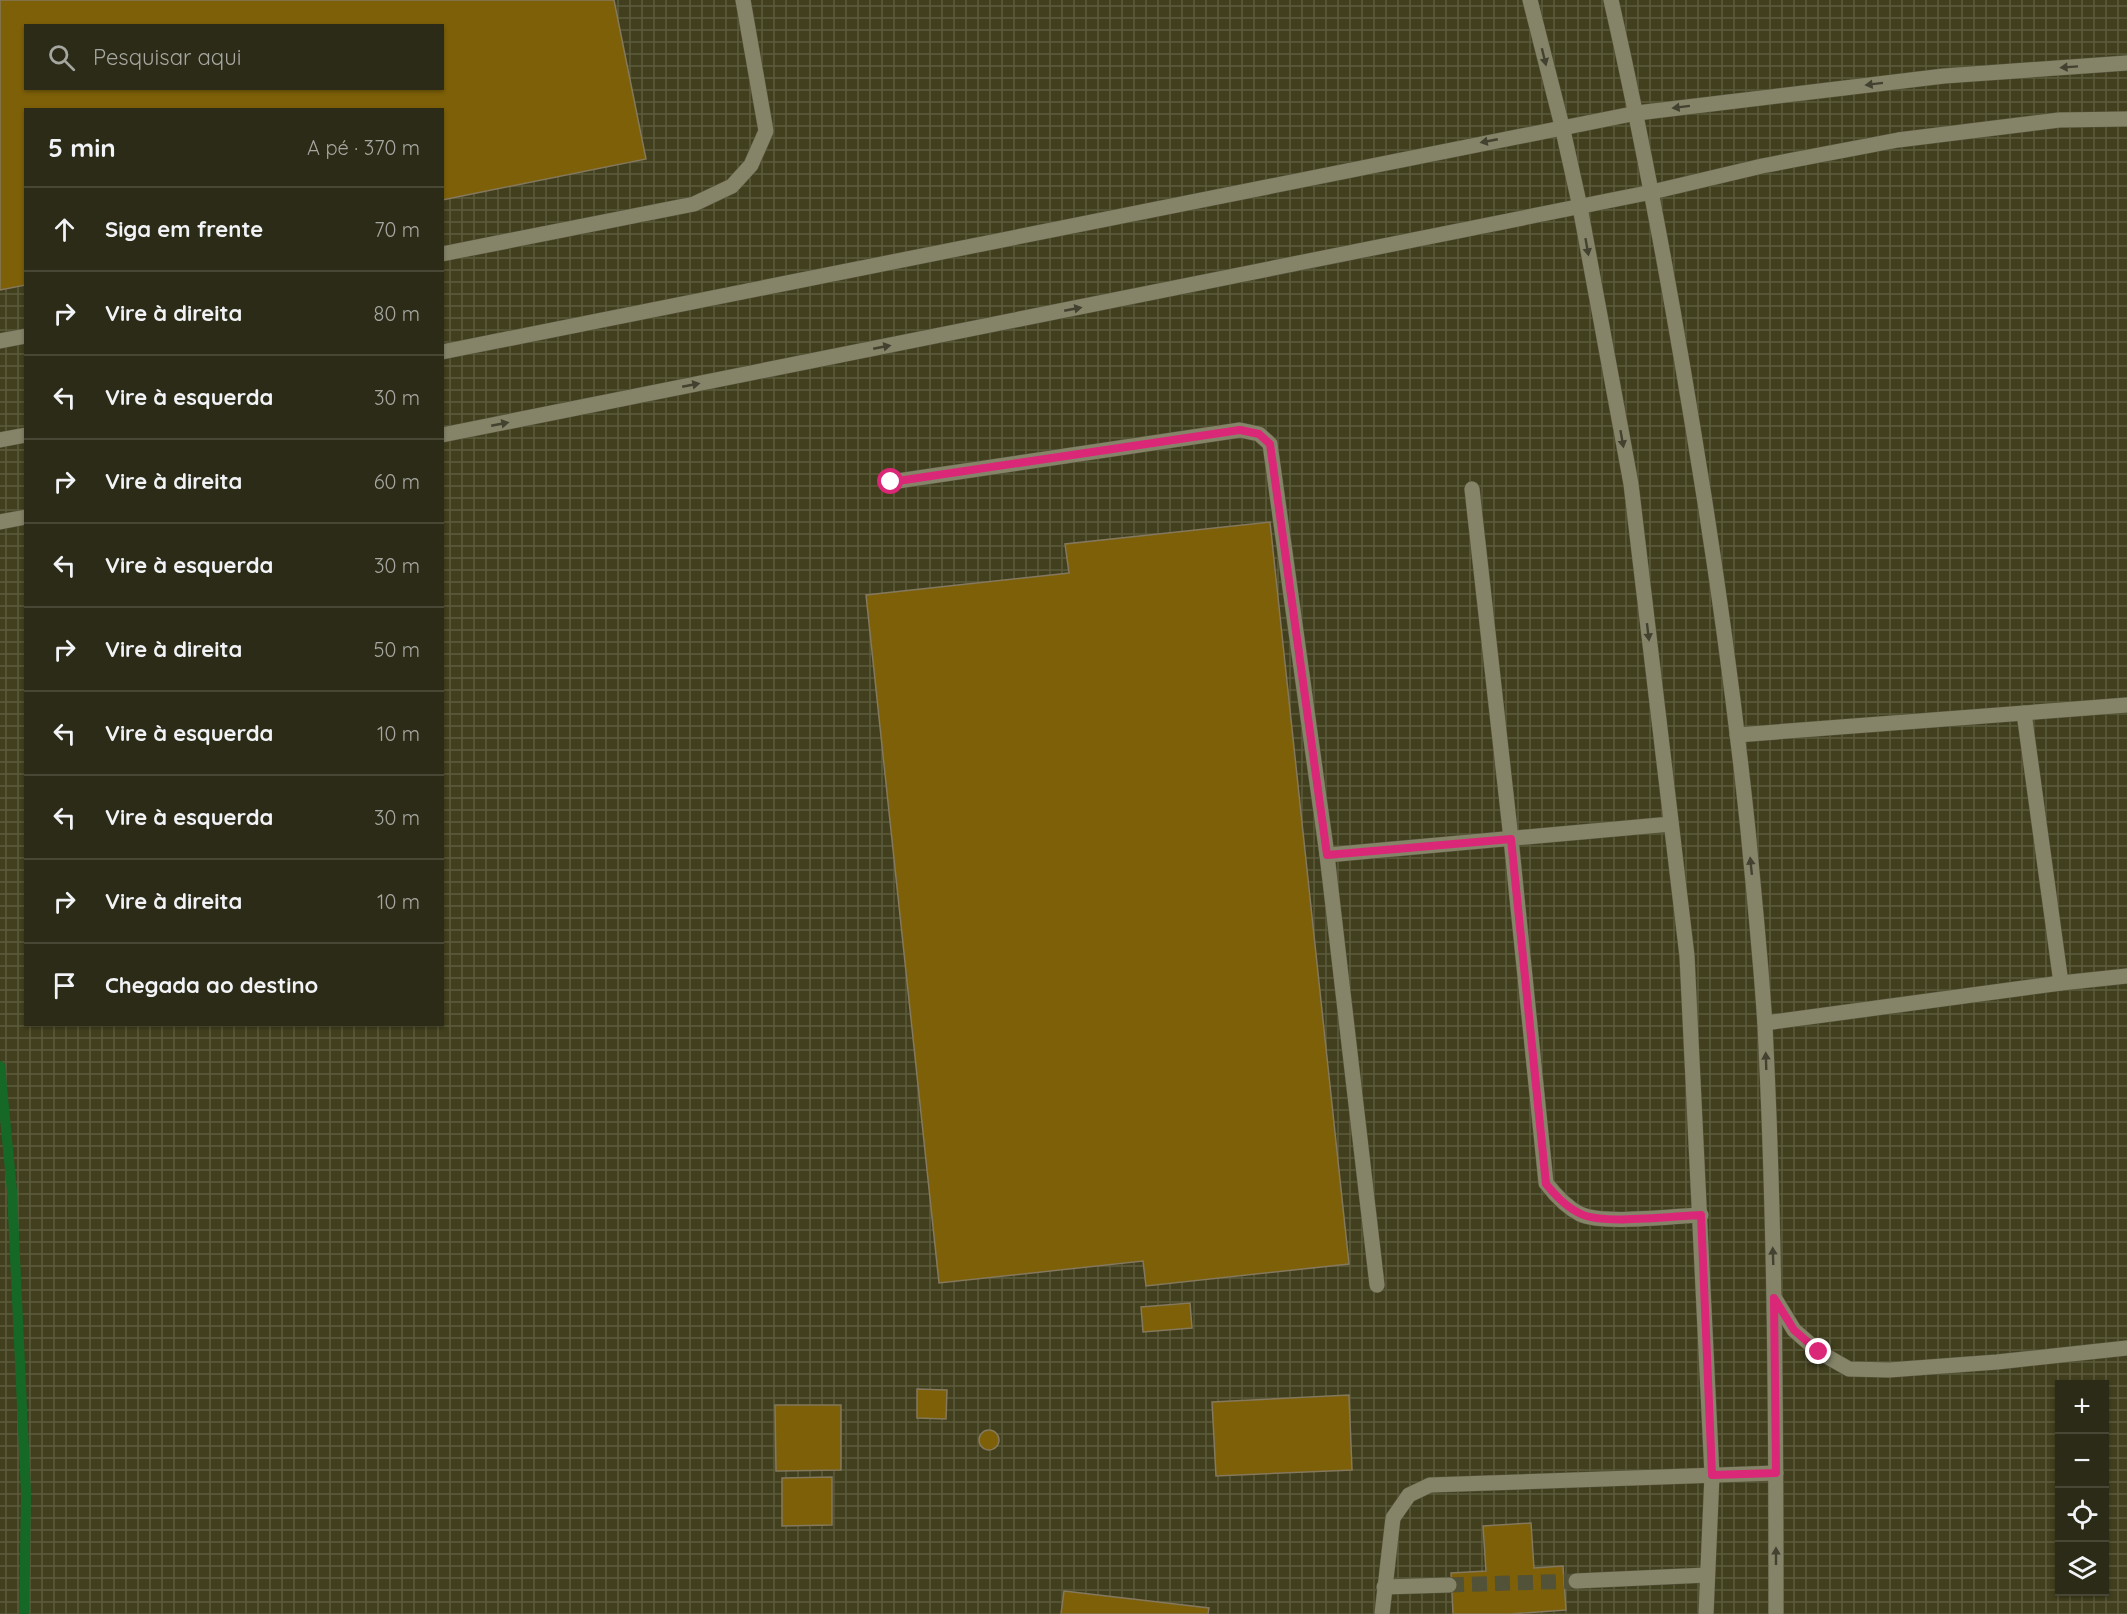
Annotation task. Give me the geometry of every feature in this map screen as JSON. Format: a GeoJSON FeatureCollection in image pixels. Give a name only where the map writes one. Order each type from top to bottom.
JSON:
{"type":"FeatureCollection","features":[{"type":"Feature","properties":{"kind":"lane"},"geometry":{"type":"LineString","coordinates":[[444,254],[694,204],[732,186],[752,165],[766,131],[743,0]]}},
{"type":"Feature","properties":{"kind":"lane"},"geometry":{"type":"LineString","coordinates":[[1530,0],[1580,207],[1631,484],[1687,956],[1712,1475],[1706,1614]]}},
{"type":"Feature","properties":{"kind":"lane"},"geometry":{"type":"LineString","coordinates":[[1611,0],[1653,192],[1683,365],[1719,593],[1754,895],[1765,1023],[1774,1298],[1776,1614]]}},
{"type":"Feature","properties":{"kind":"lane"},"geometry":{"type":"LineString","coordinates":[[444,352],[1562,126],[1637,113],[1944,76],[2127,63]]}},
{"type":"Feature","properties":{"kind":"lane"},"geometry":{"type":"LineString","coordinates":[[444,435],[1580,207],[1762,166],[1898,140],[2059,120],[2127,119]]}},
{"type":"Feature","properties":{"kind":"lane"},"geometry":{"type":"LineString","coordinates":[[0,341],[24,336]]}},
{"type":"Feature","properties":{"kind":"lane"},"geometry":{"type":"LineString","coordinates":[[891,482],[1240,430],[1259,434],[1270,444],[1327,855],[1377,1285]]}},
{"type":"Feature","properties":{"kind":"lane"},"geometry":{"type":"LineString","coordinates":[[0,440],[24,435]]}},
{"type":"Feature","properties":{"kind":"lane"},"geometry":{"type":"LineString","coordinates":[[1472,489],[1546,1184],[1560,1201],[1582,1215],[1604,1220],[1701,1215]]}},
{"type":"Feature","properties":{"kind":"lane"},"geometry":{"type":"LineString","coordinates":[[0,522],[24,517]]}},
{"type":"Feature","properties":{"kind":"lane"},"geometry":{"type":"LineString","coordinates":[[1737,735],[2127,705]]}},
{"type":"Feature","properties":{"kind":"lane"},"geometry":{"type":"LineString","coordinates":[[2024,713],[2061,983]]}},
{"type":"Feature","properties":{"kind":"lane"},"geometry":{"type":"LineString","coordinates":[[1327,855],[1671,824]]}},
{"type":"Feature","properties":{"kind":"lane"},"geometry":{"type":"LineString","coordinates":[[1765,1023],[2127,976]]}},
{"type":"Feature","properties":{"kind":"lane"},"geometry":{"type":"LineString","coordinates":[[1774,1298],[1794,1330],[1819,1352],[1849,1369],[1889,1370],[1997,1362],[2127,1348]]}},
{"type":"Feature","properties":{"kind":"lane"},"geometry":{"type":"LineString","coordinates":[[1382,1614],[1393,1518],[1409,1495],[1430,1485],[1776,1473]]}},
{"type":"Feature","properties":{"kind":"lane"},"geometry":{"type":"LineString","coordinates":[[1576,1581],[1707,1575]]}},
{"type":"Feature","properties":{"kind":"lane"},"geometry":{"type":"LineString","coordinates":[[1384,1587],[1449,1585]]}},
{"type":"Feature","properties":{"kind":"shaded area"},"geometry":{"type":"Polygon","coordinates":[[[0,0],[2127,0],[2127,1614],[0,1614],[0,0]]]}},
{"type":"Feature","properties":{"kind":"building"},"geometry":{"type":"Polygon","coordinates":[[[0,0],[614,0],[646,159],[444,200],[444,108],[24,108],[24,285],[0,290],[0,0]]]}},
{"type":"Feature","properties":{"kind":"building"},"geometry":{"type":"Polygon","coordinates":[[[1270,522],[1349,1264],[1146,1286],[1143,1261],[939,1283],[866,595],[1069,573],[1065,544],[1270,522]]]}},
{"type":"Feature","properties":{"kind":"building"},"geometry":{"type":"Polygon","coordinates":[[[1190,1303],[1192,1328],[1143,1332],[1141,1307],[1190,1303]]]}},
{"type":"Feature","properties":{"kind":"building"},"geometry":{"type":"Polygon","coordinates":[[[917,1389],[947,1390],[946,1419],[917,1418],[917,1389]]]}},
{"type":"Feature","properties":{"kind":"building"},"geometry":{"type":"Polygon","coordinates":[[[1349,1395],[1352,1470],[1216,1476],[1212,1402],[1349,1395]]]}},
{"type":"Feature","properties":{"kind":"building"},"geometry":{"type":"Polygon","coordinates":[[[775,1405],[841,1405],[841,1470],[776,1471],[775,1405]]]}},
{"type":"Feature","properties":{"kind":"building"},"geometry":{"type":"Polygon","coordinates":[[[989,1430],[996,1433],[999,1440],[996,1447],[989,1450],[982,1447],[979,1440],[982,1433],[989,1430]]]}},
{"type":"Feature","properties":{"kind":"building"},"geometry":{"type":"Polygon","coordinates":[[[832,1477],[832,1525],[782,1526],[782,1478],[832,1477]]]}},
{"type":"Feature","properties":{"kind":"building"},"geometry":{"type":"Polygon","coordinates":[[[1531,1523],[1534,1568],[1563,1566],[1566,1610],[1510,1614],[1453,1614],[1451,1573],[1486,1571],[1483,1526],[1531,1523]]]}},
{"type":"Feature","properties":{"kind":"building"},"geometry":{"type":"Polygon","coordinates":[[[1064,1591],[1209,1608],[1208,1614],[1061,1614],[1064,1591]]]}},
{"type":"Feature","properties":{"kind":"waterway"},"geometry":{"type":"LineString","coordinates":[[0,1066],[12,1191],[26,1494],[24,1614]]}},
{"type":"Feature","properties":{"kind":"tunnel"},"geometry":{"type":"LineString","coordinates":[[1449,1585],[1576,1581]]}},
{"type":"Feature","properties":{"kind":"route"},"geometry":{"type":"LineString","coordinates":[[891,482],[1240,430],[1259,434],[1270,444],[1327,855],[1511,839],[1546,1184],[1560,1201],[1582,1215],[1604,1220],[1701,1215],[1712,1475],[1776,1473],[1774,1298],[1794,1330],[1819,1352]]}}]}
